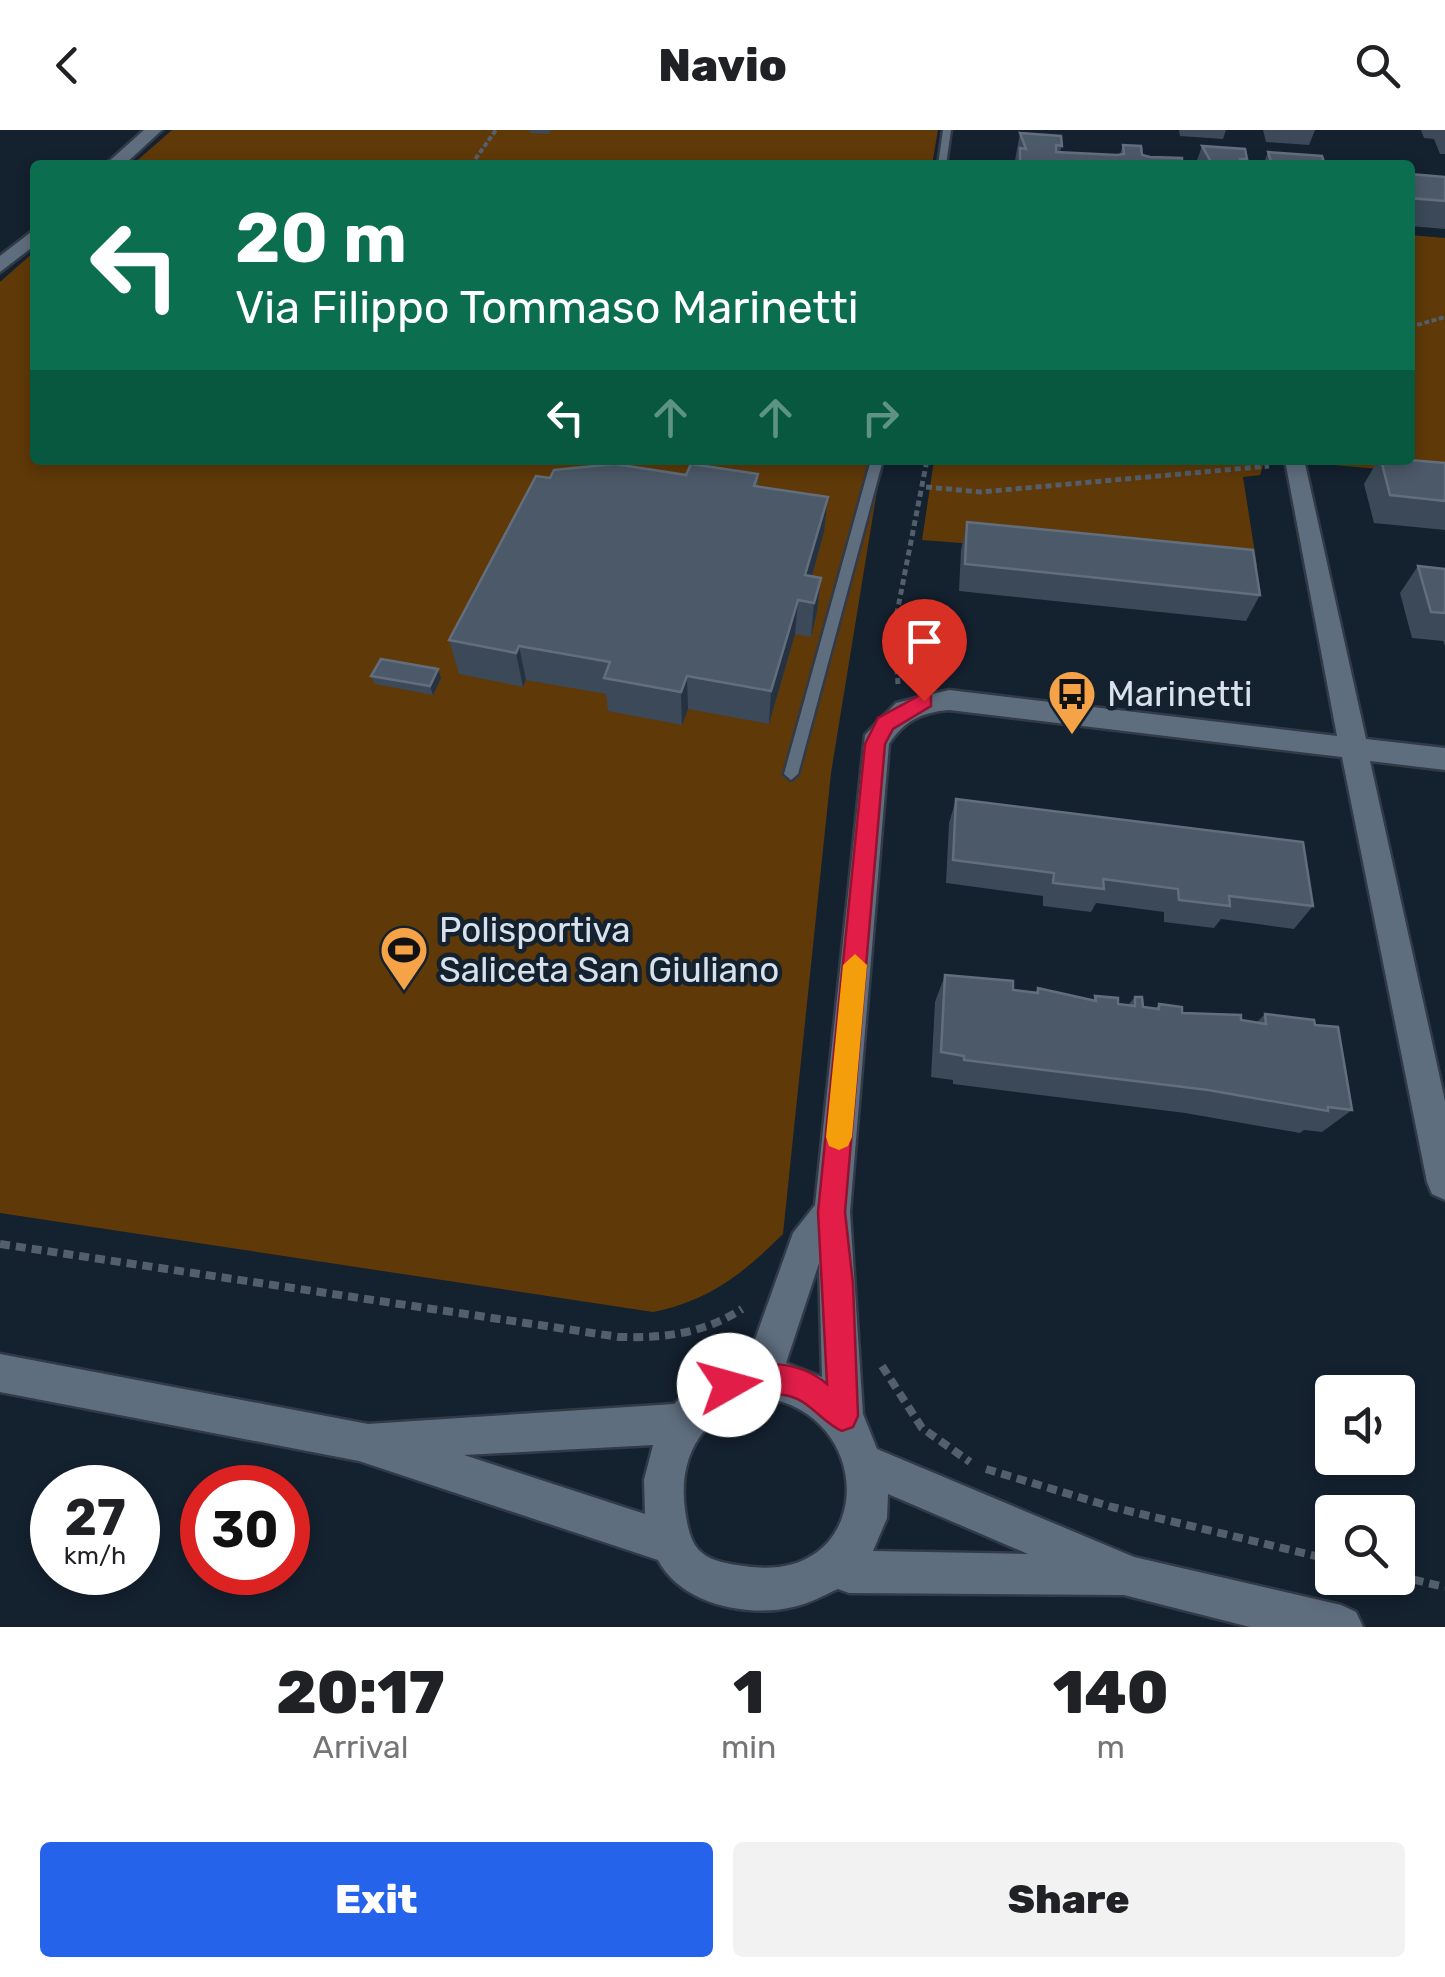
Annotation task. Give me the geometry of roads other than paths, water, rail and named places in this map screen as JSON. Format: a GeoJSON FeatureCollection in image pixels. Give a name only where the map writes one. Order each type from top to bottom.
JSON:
{"type":"FeatureCollection","features":[{"type":"Feature","properties":{"kind":"street"},"geometry":{"type":"LineString","coordinates":[[120,160],[154,130]]}},
{"type":"Feature","properties":{"kind":"street"},"geometry":{"type":"LineString","coordinates":[[0,266],[30,239]]}},
{"type":"Feature","properties":{"kind":"street"},"geometry":{"type":"LineString","coordinates":[[1294,465],[1445,1182]]}},
{"type":"Feature","properties":{"kind":"street"},"geometry":{"type":"LineString","coordinates":[[842,1416],[839,1284],[832,1212],[875,744],[885,724],[924,701],[949,700],[1445,758]]}},
{"type":"Feature","properties":{"kind":"street"},"geometry":{"type":"LineString","coordinates":[[760,1378],[806,1246],[832,1212]]}},
{"type":"Feature","properties":{"kind":"street"},"geometry":{"type":"LineString","coordinates":[[0,1373],[360,1441],[672,1544]]}},
{"type":"Feature","properties":{"kind":"street"},"geometry":{"type":"LineString","coordinates":[[760,1378],[787,1380],[810,1389],[842,1416],[868,1465],[870,1522],[861,1553],[849,1572],[836,1588],[804,1610],[754,1615],[706,1591],[672,1544],[665,1516],[664,1481],[684,1423],[702,1402],[729,1385],[760,1378]]}},
{"type":"Feature","properties":{"kind":"street"},"geometry":{"type":"LineString","coordinates":[[360,1441],[684,1423]]}},
{"type":"Feature","properties":{"kind":"street"},"geometry":{"type":"LineString","coordinates":[[868,1465],[1134,1578],[1341,1627]]}},
{"type":"Feature","properties":{"kind":"street"},"geometry":{"type":"LineString","coordinates":[[849,1572],[1134,1578]]}},
{"type":"Feature","properties":{"kind":"lane"},"geometry":{"type":"LineString","coordinates":[[943,160],[947,130]]}},
{"type":"Feature","properties":{"kind":"lane"},"geometry":{"type":"LineString","coordinates":[[791,774],[876,465]]}},
{"type":"Feature","properties":{"kind":"place","name":"Marinetti"},"geometry":{"type":"Point","coordinates":[1072,736]}},
{"type":"Feature","properties":{"kind":"place","name":"Polisportiva Saliceta San Giuliano"},"geometry":{"type":"Point","coordinates":[404,992]}}]}
